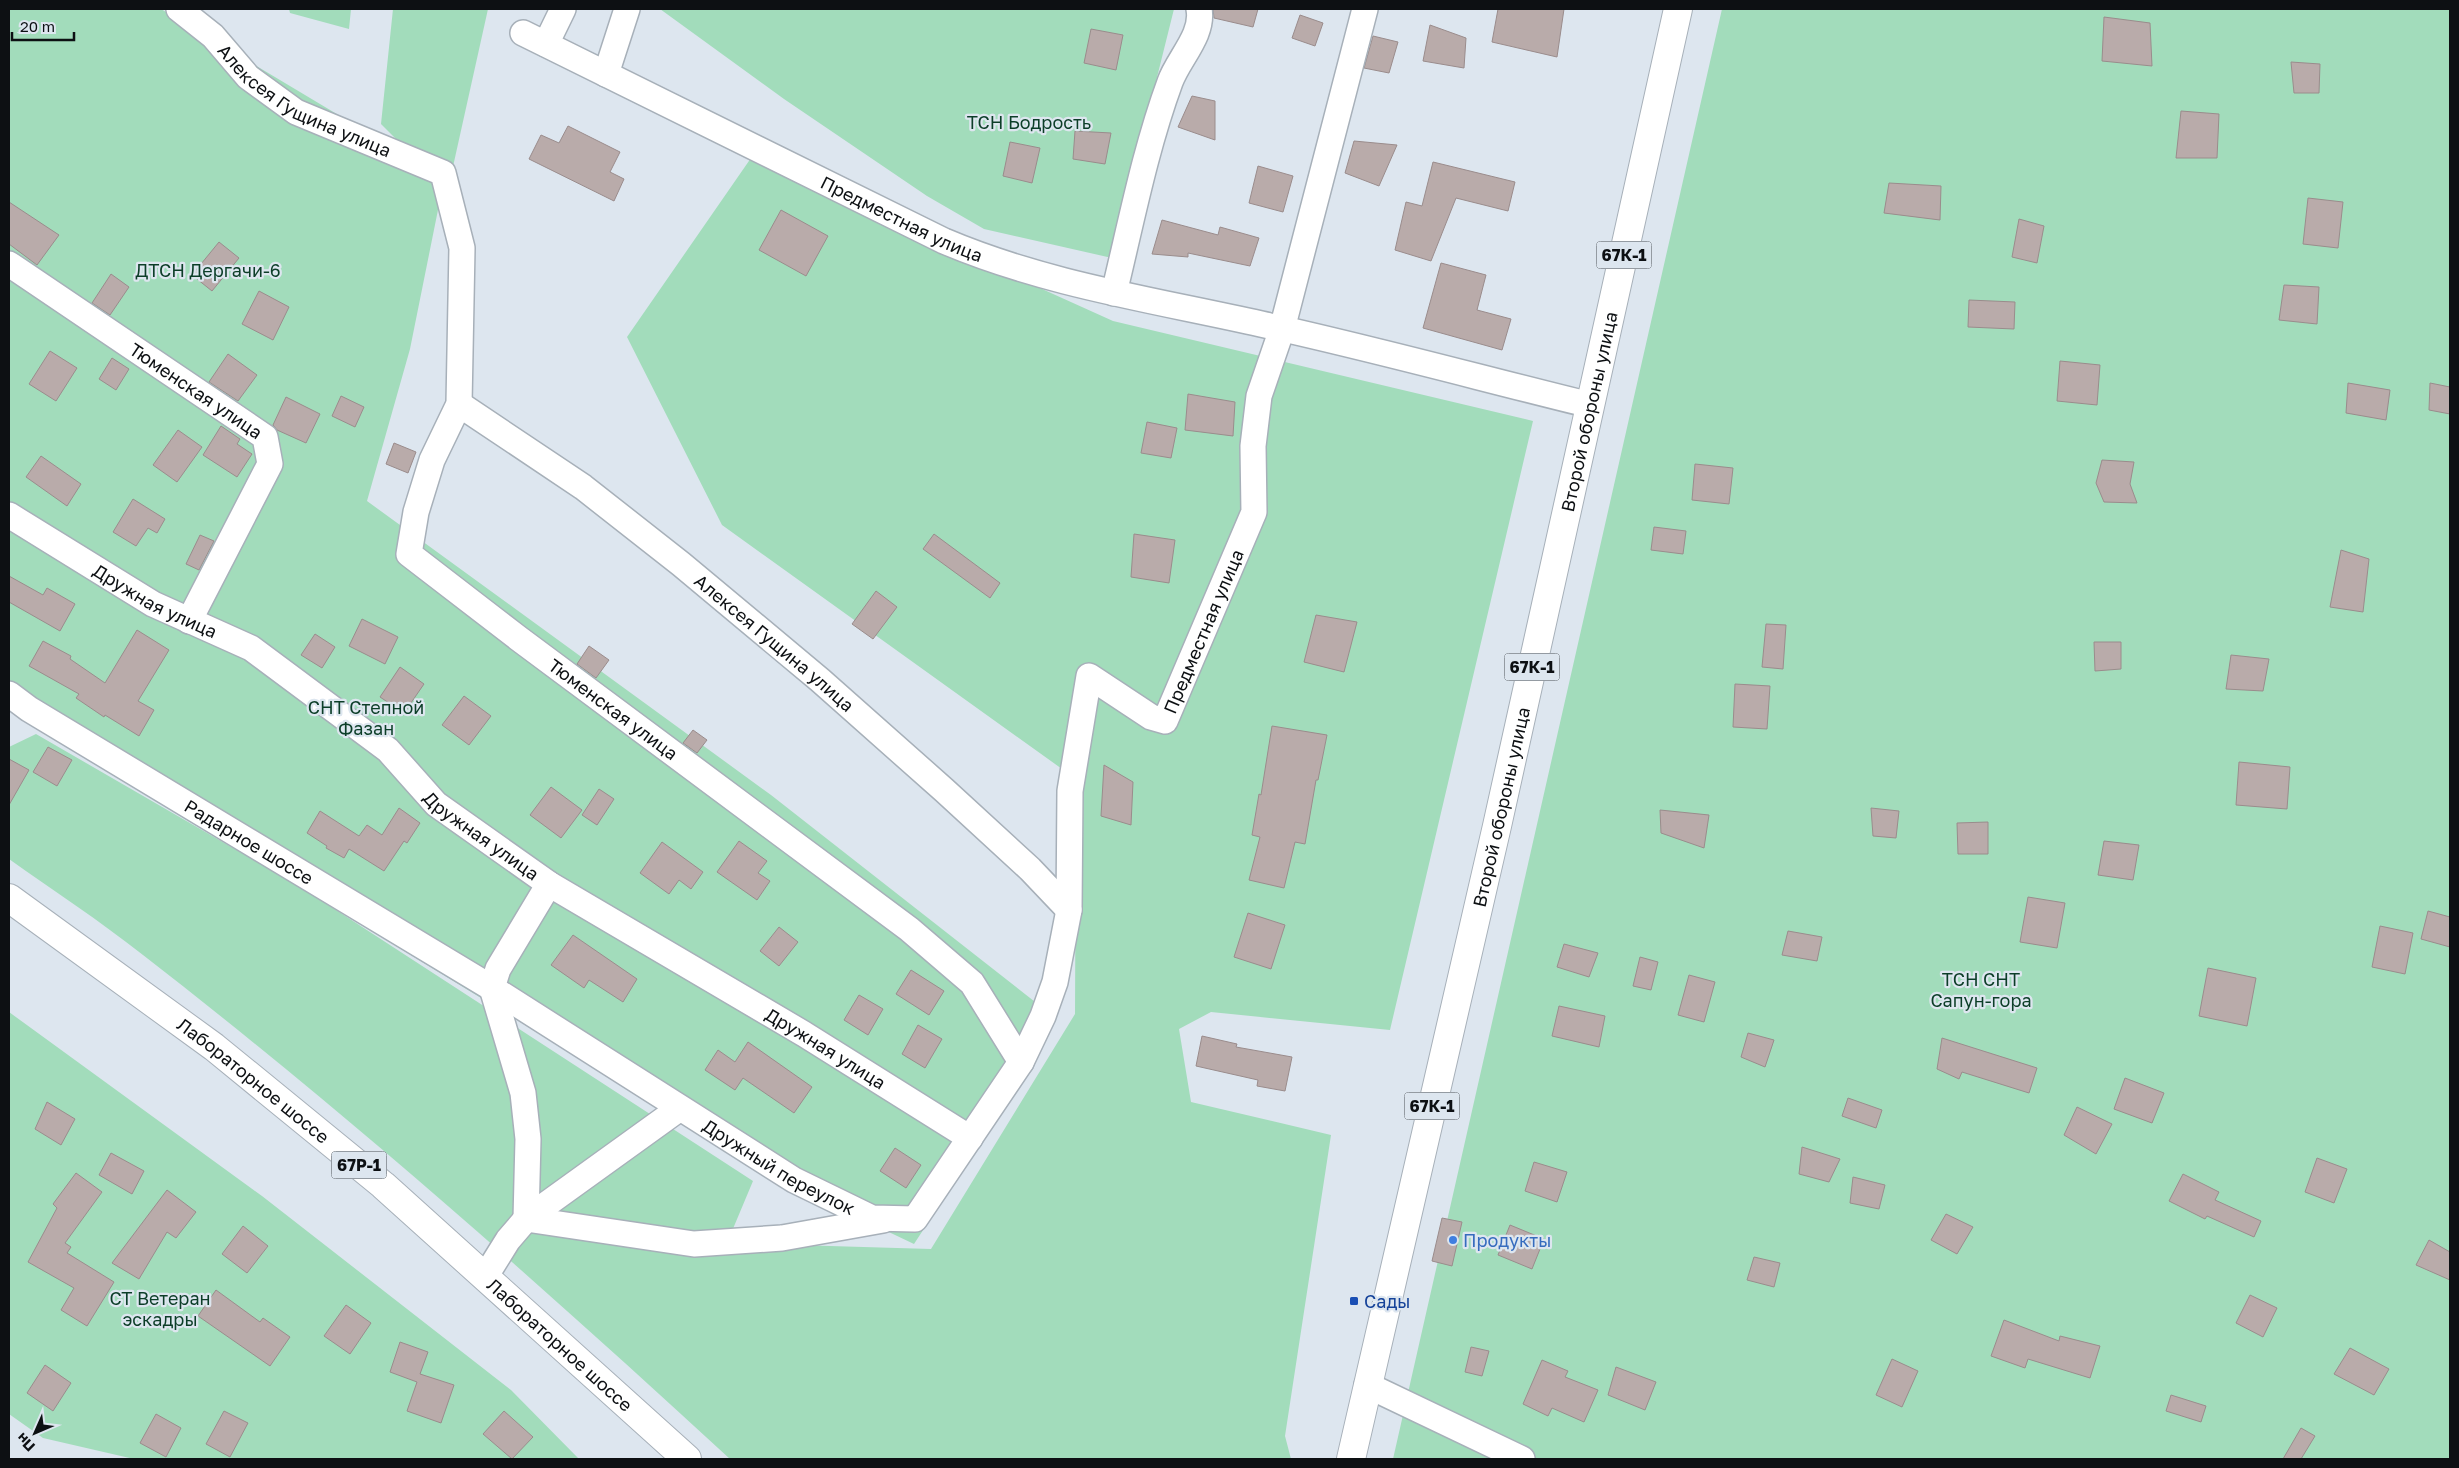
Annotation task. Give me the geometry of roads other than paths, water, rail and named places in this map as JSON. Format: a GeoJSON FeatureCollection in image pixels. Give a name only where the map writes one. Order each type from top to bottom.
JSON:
{"type":"FeatureCollection","features":[{"type":"Feature","properties":{"kind":"main road","name":"Второй обороны улица"},"geometry":{"type":"LineString","coordinates":[[1351,1459],[1495,836],[1678,9]]}},
{"type":"Feature","properties":{"kind":"main road","name":"Лабораторное шоссе"},"geometry":{"type":"LineString","coordinates":[[9,898],[214,1047],[383,1185],[687,1459]]}},
{"type":"Feature","properties":{"kind":"street","name":"Алексея Гущина улица"},"geometry":{"type":"LineString","coordinates":[[179,9],[213,36],[248,77],[296,112],[443,173],[462,248],[459,404],[583,487],[681,564],[820,680],[944,790],[1030,869],[1069,910]]}},
{"type":"Feature","properties":{"kind":"street"},"geometry":{"type":"LineString","coordinates":[[546,44],[563,9]]}},
{"type":"Feature","properties":{"kind":"street"},"geometry":{"type":"LineString","coordinates":[[606,74],[627,9]]}},
{"type":"Feature","properties":{"kind":"street"},"geometry":{"type":"LineString","coordinates":[[1114,293],[1159,112],[1171,77],[1197,30],[1199,9]]}},
{"type":"Feature","properties":{"kind":"street"},"geometry":{"type":"LineString","coordinates":[[1282,329],[1366,9]]}},
{"type":"Feature","properties":{"kind":"street","name":"Предместная улица"},"geometry":{"type":"LineString","coordinates":[[523,33],[951,244],[1007,266],[1114,293],[1282,329],[1590,405]]}},
{"type":"Feature","properties":{"kind":"street","name":"Тюменская улица"},"geometry":{"type":"LineString","coordinates":[[9,264],[265,437],[270,464],[189,620]]}},
{"type":"Feature","properties":{"kind":"street","name":"Предместная улица"},"geometry":{"type":"LineString","coordinates":[[1021,1062],[1043,1016],[1055,982],[1069,910],[1070,791],[1089,676],[1150,718],[1165,722],[1254,512],[1254,446],[1259,396],[1282,329]]}},
{"type":"Feature","properties":{"kind":"street","name":"Тюменская улица"},"geometry":{"type":"LineString","coordinates":[[459,404],[432,460],[416,512],[409,554],[518,638],[909,930],[972,983],[1021,1062]]}},
{"type":"Feature","properties":{"kind":"street","name":"Дружная улица"},"geometry":{"type":"LineString","coordinates":[[9,515],[153,604],[252,648],[388,750],[436,804],[549,884],[804,1034],[970,1138]]}},
{"type":"Feature","properties":{"kind":"street","name":"Радарное шоссе"},"geometry":{"type":"LineString","coordinates":[[9,694],[29,709],[492,988]]}},
{"type":"Feature","properties":{"kind":"street"},"geometry":{"type":"LineString","coordinates":[[526,1219],[528,1139],[523,1094],[492,988],[498,969],[549,884]]}},
{"type":"Feature","properties":{"kind":"street","name":"Дружный переулок"},"geometry":{"type":"LineString","coordinates":[[492,988],[794,1180],[872,1218],[915,1219],[1021,1062]]}},
{"type":"Feature","properties":{"kind":"street"},"geometry":{"type":"LineString","coordinates":[[485,1277],[508,1240],[526,1219],[680,1108]]}},
{"type":"Feature","properties":{"kind":"street"},"geometry":{"type":"LineString","coordinates":[[526,1219],[694,1244],[782,1238],[892,1218]]}},
{"type":"Feature","properties":{"kind":"street"},"geometry":{"type":"LineString","coordinates":[[1368,1385],[1522,1459]]}},
{"type":"Feature","properties":{"kind":"place","name":"Продукты"},"geometry":{"type":"Point","coordinates":[1453,1240]}},
{"type":"Feature","properties":{"kind":"place","name":"Сады"},"geometry":{"type":"Point","coordinates":[1354,1301]}},
{"type":"Feature","properties":{"kind":"park label","name":"ТСН Бодрость"},"geometry":{"type":"Point","coordinates":[1029,122]}},
{"type":"Feature","properties":{"kind":"park label","name":"ДТСН Дергачи-6"},"geometry":{"type":"Point","coordinates":[208,270]}},
{"type":"Feature","properties":{"kind":"park label","name":"СНТ Степной Фазан"},"geometry":{"type":"Point","coordinates":[366,718]}},
{"type":"Feature","properties":{"kind":"park label","name":"ТСН СНТ Сапун-гора"},"geometry":{"type":"Point","coordinates":[1981,990]}},
{"type":"Feature","properties":{"kind":"park label","name":"СТ Ветеран эскадры"},"geometry":{"type":"Point","coordinates":[160,1308]}}]}
